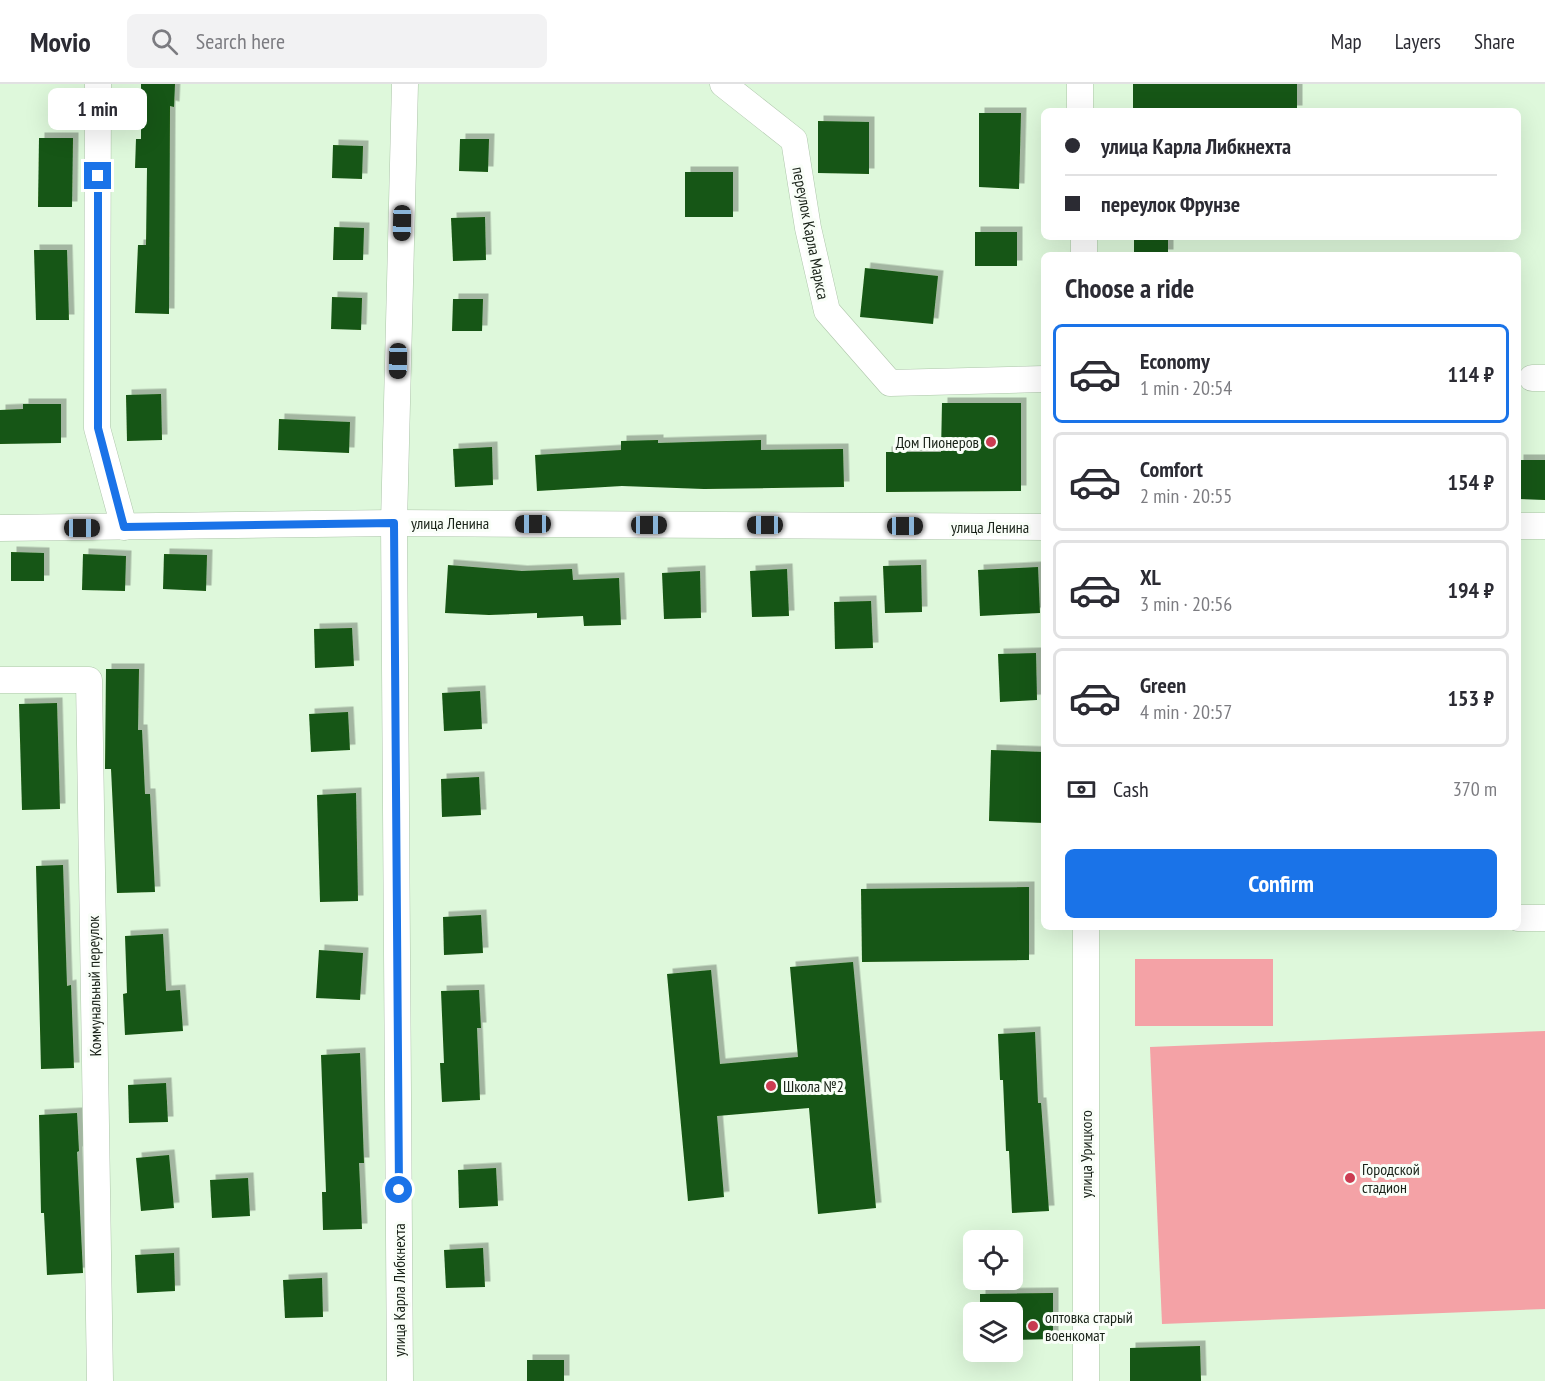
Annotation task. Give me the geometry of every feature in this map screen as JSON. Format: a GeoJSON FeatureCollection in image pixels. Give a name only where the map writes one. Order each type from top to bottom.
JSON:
{"type":"FeatureCollection","features":[{"type":"Feature","properties":{"kind":"street"},"geometry":{"type":"LineString","coordinates":[[98,84],[98,428],[124,527]]}},
{"type":"Feature","properties":{"kind":"street","name":"улица Карла Либкнехта"},"geometry":{"type":"LineString","coordinates":[[400,1381],[394,523],[405,84]]}},
{"type":"Feature","properties":{"kind":"street","name":"переулок Карла Маркса"},"geometry":{"type":"LineString","coordinates":[[723,84],[794,140],[808,228],[827,311],[890,383],[1041,379]]}},
{"type":"Feature","properties":{"kind":"street"},"geometry":{"type":"LineString","coordinates":[[1080,84],[1080,108]]}},
{"type":"Feature","properties":{"kind":"street","name":"улица Ленина"},"geometry":{"type":"LineString","coordinates":[[0,528],[394,523],[1041,527]]}},
{"type":"Feature","properties":{"kind":"street"},"geometry":{"type":"LineString","coordinates":[[1521,526],[1545,526]]}},
{"type":"Feature","properties":{"kind":"street","name":"Коммунальный переулок"},"geometry":{"type":"LineString","coordinates":[[0,680],[89,680],[100,1381]]}},
{"type":"Feature","properties":{"kind":"street"},"geometry":{"type":"LineString","coordinates":[[1521,918],[1545,918]]}},
{"type":"Feature","properties":{"kind":"street","name":"улица Урицкого"},"geometry":{"type":"LineString","coordinates":[[1086,930],[1086,1381]]}},
{"type":"Feature","properties":{"kind":"shaded area"},"geometry":{"type":"Polygon","coordinates":[[[1135,959],[1273,959],[1273,1026],[1135,1026],[1135,959]]]}},
{"type":"Feature","properties":{"kind":"shaded area","name":"Городской стадион"},"geometry":{"type":"Polygon","coordinates":[[[1545,1031],[1545,1309],[1162,1324],[1150,1047],[1545,1031]]]}},
{"type":"Feature","properties":{"kind":"building"},"geometry":{"type":"Polygon","coordinates":[[[141,84],[175,84],[174,107],[170,106],[169,314],[135,313],[138,245],[146,245],[147,168],[135,168],[136,139],[141,139],[141,84]]]}},
{"type":"Feature","properties":{"kind":"building"},"geometry":{"type":"Polygon","coordinates":[[[1133,84],[1297,84],[1297,108],[1133,108],[1133,84]]]}},
{"type":"Feature","properties":{"kind":"building"},"geometry":{"type":"Polygon","coordinates":[[[979,113],[1021,113],[1019,189],[979,187],[979,113]]]}},
{"type":"Feature","properties":{"kind":"building"},"geometry":{"type":"Polygon","coordinates":[[[818,121],[869,122],[869,174],[818,173],[818,121]]]}},
{"type":"Feature","properties":{"kind":"building"},"geometry":{"type":"Polygon","coordinates":[[[39,138],[73,138],[72,207],[38,207],[39,138]]]}},
{"type":"Feature","properties":{"kind":"building"},"geometry":{"type":"Polygon","coordinates":[[[460,139],[489,139],[488,172],[459,171],[460,139]]]}},
{"type":"Feature","properties":{"kind":"building"},"geometry":{"type":"Polygon","coordinates":[[[333,145],[363,146],[362,179],[332,178],[333,145]]]}},
{"type":"Feature","properties":{"kind":"building"},"geometry":{"type":"Polygon","coordinates":[[[685,172],[733,172],[733,217],[685,217],[685,172]]]}},
{"type":"Feature","properties":{"kind":"building"},"geometry":{"type":"Polygon","coordinates":[[[485,217],[486,260],[453,261],[451,218],[485,217]]]}},
{"type":"Feature","properties":{"kind":"building"},"geometry":{"type":"Polygon","coordinates":[[[334,227],[364,228],[363,260],[333,260],[334,227]]]}},
{"type":"Feature","properties":{"kind":"building"},"geometry":{"type":"Polygon","coordinates":[[[975,232],[1017,232],[1017,266],[975,266],[975,232]]]}},
{"type":"Feature","properties":{"kind":"building"},"geometry":{"type":"Polygon","coordinates":[[[1134,240],[1168,240],[1168,252],[1134,252],[1134,240]]]}},
{"type":"Feature","properties":{"kind":"building"},"geometry":{"type":"Polygon","coordinates":[[[34,250],[67,250],[69,320],[36,320],[34,250]]]}},
{"type":"Feature","properties":{"kind":"building"},"geometry":{"type":"Polygon","coordinates":[[[865,268],[938,276],[933,324],[860,317],[865,268]]]}},
{"type":"Feature","properties":{"kind":"building"},"geometry":{"type":"Polygon","coordinates":[[[332,297],[362,298],[361,330],[331,329],[332,297]]]}},
{"type":"Feature","properties":{"kind":"building"},"geometry":{"type":"Polygon","coordinates":[[[453,299],[483,299],[482,331],[452,331],[453,299]]]}},
{"type":"Feature","properties":{"kind":"building"},"geometry":{"type":"Polygon","coordinates":[[[161,394],[162,440],[127,441],[126,395],[161,394]]]}},
{"type":"Feature","properties":{"kind":"building","name":"Дом Пионеров"},"geometry":{"type":"Polygon","coordinates":[[[942,403],[1021,403],[1021,491],[886,492],[886,452],[941,452],[942,403]]]}},
{"type":"Feature","properties":{"kind":"building"},"geometry":{"type":"Polygon","coordinates":[[[23,404],[61,404],[61,443],[0,444],[0,410],[23,409],[23,404]]]}},
{"type":"Feature","properties":{"kind":"building"},"geometry":{"type":"Polygon","coordinates":[[[279,419],[350,422],[349,453],[278,450],[279,419]]]}},
{"type":"Feature","properties":{"kind":"building"},"geometry":{"type":"Polygon","coordinates":[[[658,440],[658,443],[761,440],[761,450],[843,449],[844,487],[704,489],[622,486],[537,491],[535,455],[621,450],[621,441],[658,440]]]}},
{"type":"Feature","properties":{"kind":"building"},"geometry":{"type":"Polygon","coordinates":[[[492,447],[493,485],[455,487],[453,449],[492,447]]]}},
{"type":"Feature","properties":{"kind":"building"},"geometry":{"type":"Polygon","coordinates":[[[1521,460],[1545,460],[1545,500],[1521,499],[1521,460]]]}},
{"type":"Feature","properties":{"kind":"building"},"geometry":{"type":"Polygon","coordinates":[[[11,552],[44,553],[44,581],[11,581],[11,552]]]}},
{"type":"Feature","properties":{"kind":"building"},"geometry":{"type":"Polygon","coordinates":[[[83,554],[126,556],[125,591],[82,590],[83,554]]]}},
{"type":"Feature","properties":{"kind":"building"},"geometry":{"type":"Polygon","coordinates":[[[164,554],[207,555],[206,591],[163,589],[164,554]]]}},
{"type":"Feature","properties":{"kind":"building"},"geometry":{"type":"Polygon","coordinates":[[[448,565],[522,571],[572,569],[573,580],[619,578],[621,625],[584,626],[583,616],[537,618],[537,613],[489,615],[445,613],[448,565]]]}},
{"type":"Feature","properties":{"kind":"building"},"geometry":{"type":"Polygon","coordinates":[[[921,565],[922,612],[885,613],[883,566],[921,565]]]}},
{"type":"Feature","properties":{"kind":"building"},"geometry":{"type":"Polygon","coordinates":[[[1038,567],[1040,613],[980,616],[978,570],[1038,567]]]}},
{"type":"Feature","properties":{"kind":"building"},"geometry":{"type":"Polygon","coordinates":[[[787,569],[789,616],[752,617],[750,571],[787,569]]]}},
{"type":"Feature","properties":{"kind":"building"},"geometry":{"type":"Polygon","coordinates":[[[700,571],[701,618],[664,619],[662,573],[700,571]]]}},
{"type":"Feature","properties":{"kind":"building"},"geometry":{"type":"Polygon","coordinates":[[[871,601],[873,648],[835,649],[834,602],[871,601]]]}},
{"type":"Feature","properties":{"kind":"building"},"geometry":{"type":"Polygon","coordinates":[[[352,628],[354,666],[315,668],[314,629],[352,628]]]}},
{"type":"Feature","properties":{"kind":"building"},"geometry":{"type":"Polygon","coordinates":[[[1036,653],[1037,700],[1000,702],[998,654],[1036,653]]]}},
{"type":"Feature","properties":{"kind":"building"},"geometry":{"type":"Polygon","coordinates":[[[106,669],[139,669],[138,730],[142,730],[145,794],[150,794],[155,892],[117,893],[111,769],[105,769],[106,669]]]}},
{"type":"Feature","properties":{"kind":"building"},"geometry":{"type":"Polygon","coordinates":[[[480,691],[482,729],[444,731],[442,693],[480,691]]]}},
{"type":"Feature","properties":{"kind":"building"},"geometry":{"type":"Polygon","coordinates":[[[57,703],[60,809],[22,810],[19,704],[57,703]]]}},
{"type":"Feature","properties":{"kind":"building"},"geometry":{"type":"Polygon","coordinates":[[[348,712],[350,750],[311,752],[309,714],[348,712]]]}},
{"type":"Feature","properties":{"kind":"building"},"geometry":{"type":"Polygon","coordinates":[[[991,750],[1041,752],[1041,823],[989,821],[991,750]]]}},
{"type":"Feature","properties":{"kind":"building"},"geometry":{"type":"Polygon","coordinates":[[[479,777],[481,815],[442,817],[441,779],[479,777]]]}},
{"type":"Feature","properties":{"kind":"building"},"geometry":{"type":"Polygon","coordinates":[[[356,793],[358,901],[320,902],[317,795],[356,793]]]}},
{"type":"Feature","properties":{"kind":"building"},"geometry":{"type":"Polygon","coordinates":[[[63,865],[67,986],[71,985],[74,1068],[41,1069],[36,866],[63,865]]]}},
{"type":"Feature","properties":{"kind":"building"},"geometry":{"type":"Polygon","coordinates":[[[1029,887],[1029,960],[862,962],[861,889],[1029,887]]]}},
{"type":"Feature","properties":{"kind":"building"},"geometry":{"type":"Polygon","coordinates":[[[481,915],[483,953],[444,955],[443,917],[481,915]]]}},
{"type":"Feature","properties":{"kind":"building"},"geometry":{"type":"Polygon","coordinates":[[[163,934],[166,991],[180,990],[183,1031],[125,1035],[123,994],[127,993],[125,936],[163,934]]]}},
{"type":"Feature","properties":{"kind":"building"},"geometry":{"type":"Polygon","coordinates":[[[319,950],[363,953],[360,1000],[316,998],[319,950]]]}},
{"type":"Feature","properties":{"kind":"building","name":"Школа №2"},"geometry":{"type":"Polygon","coordinates":[[[853,962],[876,1208],[818,1214],[809,1108],[717,1116],[724,1197],[688,1201],[667,974],[711,970],[720,1064],[798,1057],[790,967],[853,962]]]}},
{"type":"Feature","properties":{"kind":"building"},"geometry":{"type":"Polygon","coordinates":[[[479,990],[481,1028],[477,1028],[480,1100],[442,1102],[440,1063],[444,1063],[441,991],[479,990]]]}},
{"type":"Feature","properties":{"kind":"building"},"geometry":{"type":"Polygon","coordinates":[[[1035,1032],[1038,1103],[1041,1103],[1049,1211],[1012,1213],[1009,1151],[1006,1151],[1003,1080],[1000,1080],[998,1034],[1035,1032]]]}},
{"type":"Feature","properties":{"kind":"building"},"geometry":{"type":"Polygon","coordinates":[[[360,1053],[364,1163],[359,1163],[362,1229],[323,1230],[322,1192],[326,1192],[321,1055],[360,1053]]]}},
{"type":"Feature","properties":{"kind":"building"},"geometry":{"type":"Polygon","coordinates":[[[166,1083],[168,1122],[129,1123],[128,1085],[166,1083]]]}},
{"type":"Feature","properties":{"kind":"building"},"geometry":{"type":"Polygon","coordinates":[[[77,1113],[83,1273],[47,1275],[44,1213],[41,1213],[39,1115],[77,1113]]]}},
{"type":"Feature","properties":{"kind":"building"},"geometry":{"type":"Polygon","coordinates":[[[169,1155],[174,1208],[141,1211],[136,1158],[169,1155]]]}},
{"type":"Feature","properties":{"kind":"building"},"geometry":{"type":"Polygon","coordinates":[[[496,1168],[498,1206],[459,1208],[458,1170],[496,1168]]]}},
{"type":"Feature","properties":{"kind":"building"},"geometry":{"type":"Polygon","coordinates":[[[248,1178],[250,1216],[212,1218],[210,1180],[248,1178]]]}},
{"type":"Feature","properties":{"kind":"building"},"geometry":{"type":"Polygon","coordinates":[[[483,1248],[485,1287],[446,1288],[444,1250],[483,1248]]]}},
{"type":"Feature","properties":{"kind":"building"},"geometry":{"type":"Polygon","coordinates":[[[174,1253],[175,1291],[137,1293],[135,1255],[174,1253]]]}},
{"type":"Feature","properties":{"kind":"building"},"geometry":{"type":"Polygon","coordinates":[[[322,1278],[323,1317],[285,1318],[283,1280],[322,1278]]]}},
{"type":"Feature","properties":{"kind":"building","name":"оптовка старый военкомат"},"geometry":{"type":"Polygon","coordinates":[[[1053,1293],[1053,1339],[1023,1340],[1023,1302],[980,1302],[980,1294],[1053,1293]]]}},
{"type":"Feature","properties":{"kind":"building"},"geometry":{"type":"Polygon","coordinates":[[[1200,1346],[1201,1381],[1130,1381],[1130,1348],[1200,1346]]]}},
{"type":"Feature","properties":{"kind":"building"},"geometry":{"type":"Polygon","coordinates":[[[527,1360],[564,1360],[564,1381],[527,1381],[527,1360]]]}},
{"type":"Feature","properties":{"kind":"place","name":"Дом Пионеров"},"geometry":{"type":"Point","coordinates":[991,442]}},
{"type":"Feature","properties":{"kind":"place","name":"Школа №2"},"geometry":{"type":"Point","coordinates":[771,1086]}},
{"type":"Feature","properties":{"kind":"place","name":"Городской стадион"},"geometry":{"type":"Point","coordinates":[1350,1178]}},
{"type":"Feature","properties":{"kind":"place","name":"оптовка старый военкомат"},"geometry":{"type":"Point","coordinates":[1033,1326]}},
{"type":"Feature","properties":{"kind":"route"},"geometry":{"type":"LineString","coordinates":[[98,176],[98,428],[124,527],[394,523],[399,1190]]}}]}
